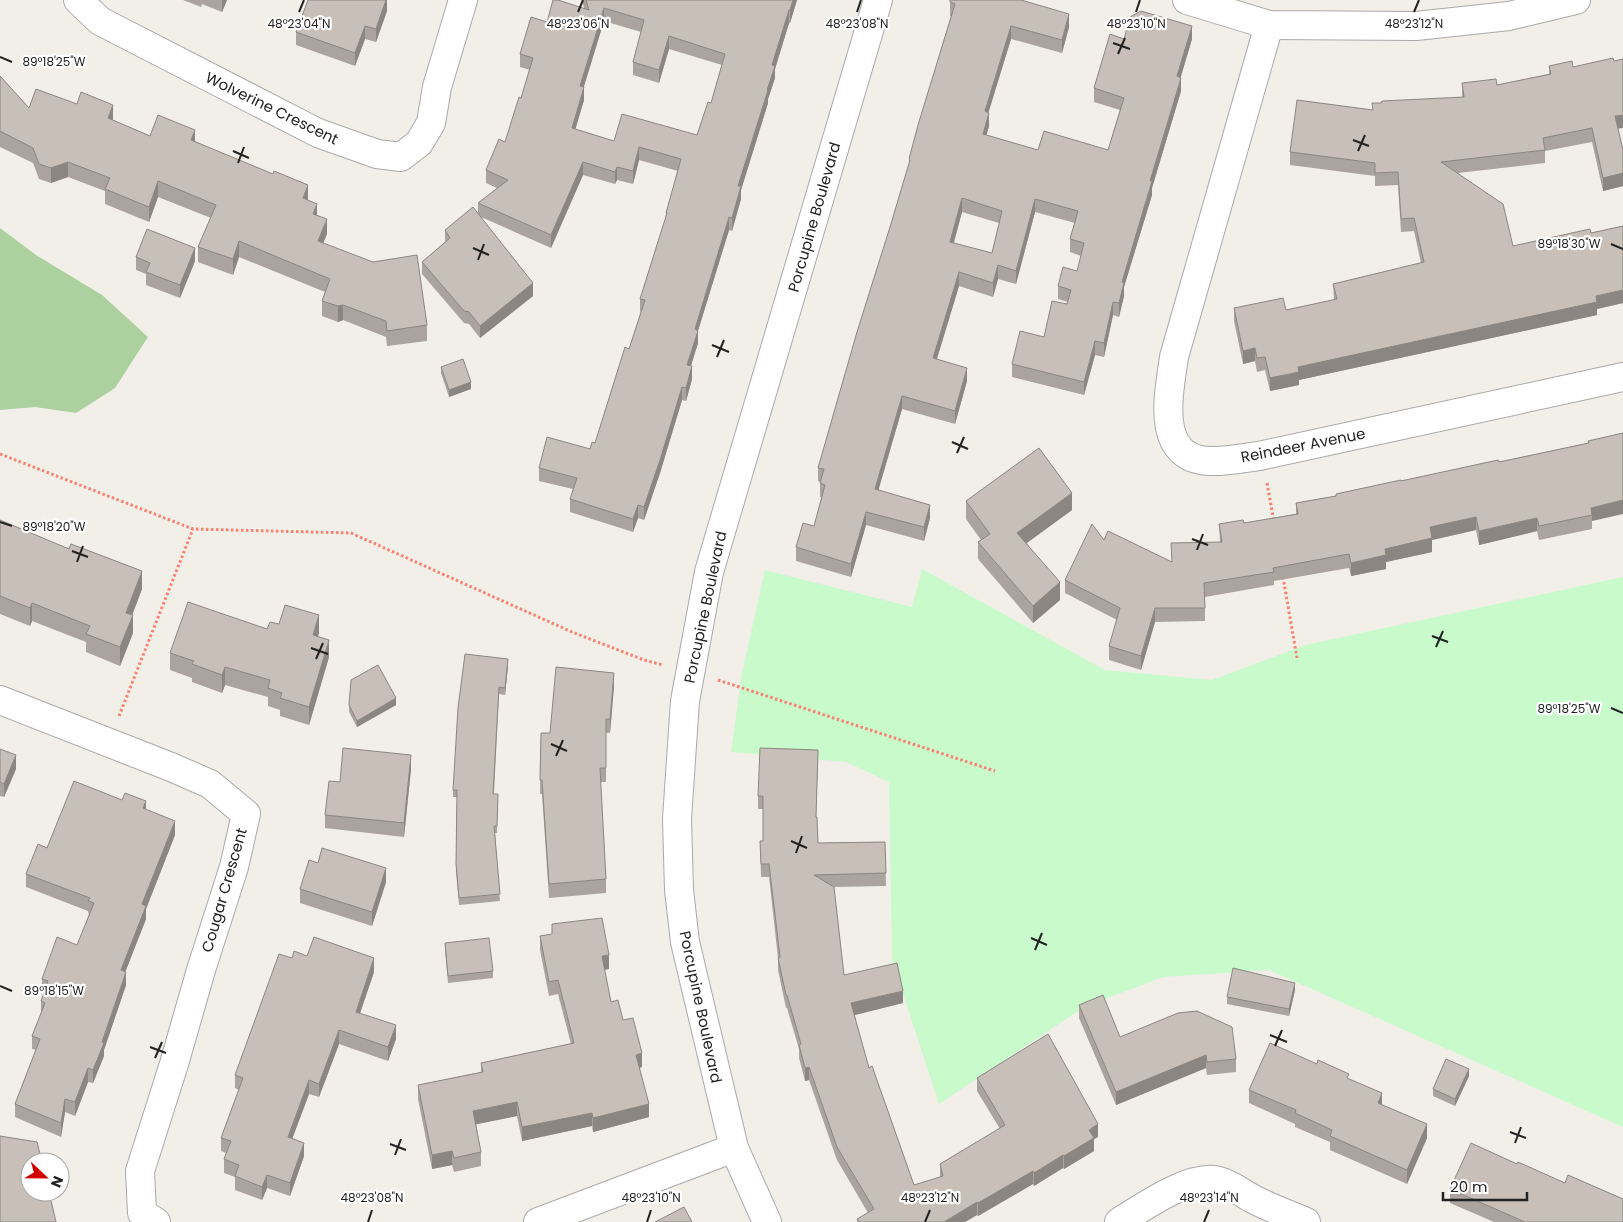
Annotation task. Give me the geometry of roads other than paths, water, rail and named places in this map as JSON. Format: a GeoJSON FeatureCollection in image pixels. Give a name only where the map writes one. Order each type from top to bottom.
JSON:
{"type":"FeatureCollection","features":[{"type":"Feature","properties":{"kind":"street","name":"Wolverine Crescent"},"geometry":{"type":"LineString","coordinates":[[78,0],[100,21],[318,133],[377,154],[401,157],[420,143],[431,123],[437,87],[463,0]]}},
{"type":"Feature","properties":{"kind":"street","name":"Porcupine Boulevard"},"geometry":{"type":"LineString","coordinates":[[768,1222],[734,1148],[686,942],[679,890],[677,819],[686,700],[709,572],[878,0]]}},
{"type":"Feature","properties":{"kind":"street"},"geometry":{"type":"LineString","coordinates":[[1187,0],[1269,25],[1416,26],[1509,16],[1576,0]]}},
{"type":"Feature","properties":{"kind":"street","name":"Reindeer Avenue"},"geometry":{"type":"LineString","coordinates":[[1269,25],[1174,357],[1167,406],[1176,446],[1188,455],[1209,461],[1262,456],[1623,377]]}},
{"type":"Feature","properties":{"kind":"street","name":"Cougar Crescent"},"geometry":{"type":"LineString","coordinates":[[0,700],[210,784],[246,814],[234,867],[140,1171],[142,1214],[156,1222]]}},
{"type":"Feature","properties":{"kind":"street"},"geometry":{"type":"LineString","coordinates":[[538,1222],[734,1148]]}},
{"type":"Feature","properties":{"kind":"street"},"geometry":{"type":"LineString","coordinates":[[1119,1222],[1173,1190],[1197,1181],[1210,1180],[1218,1180],[1254,1200],[1306,1222]]}}]}
